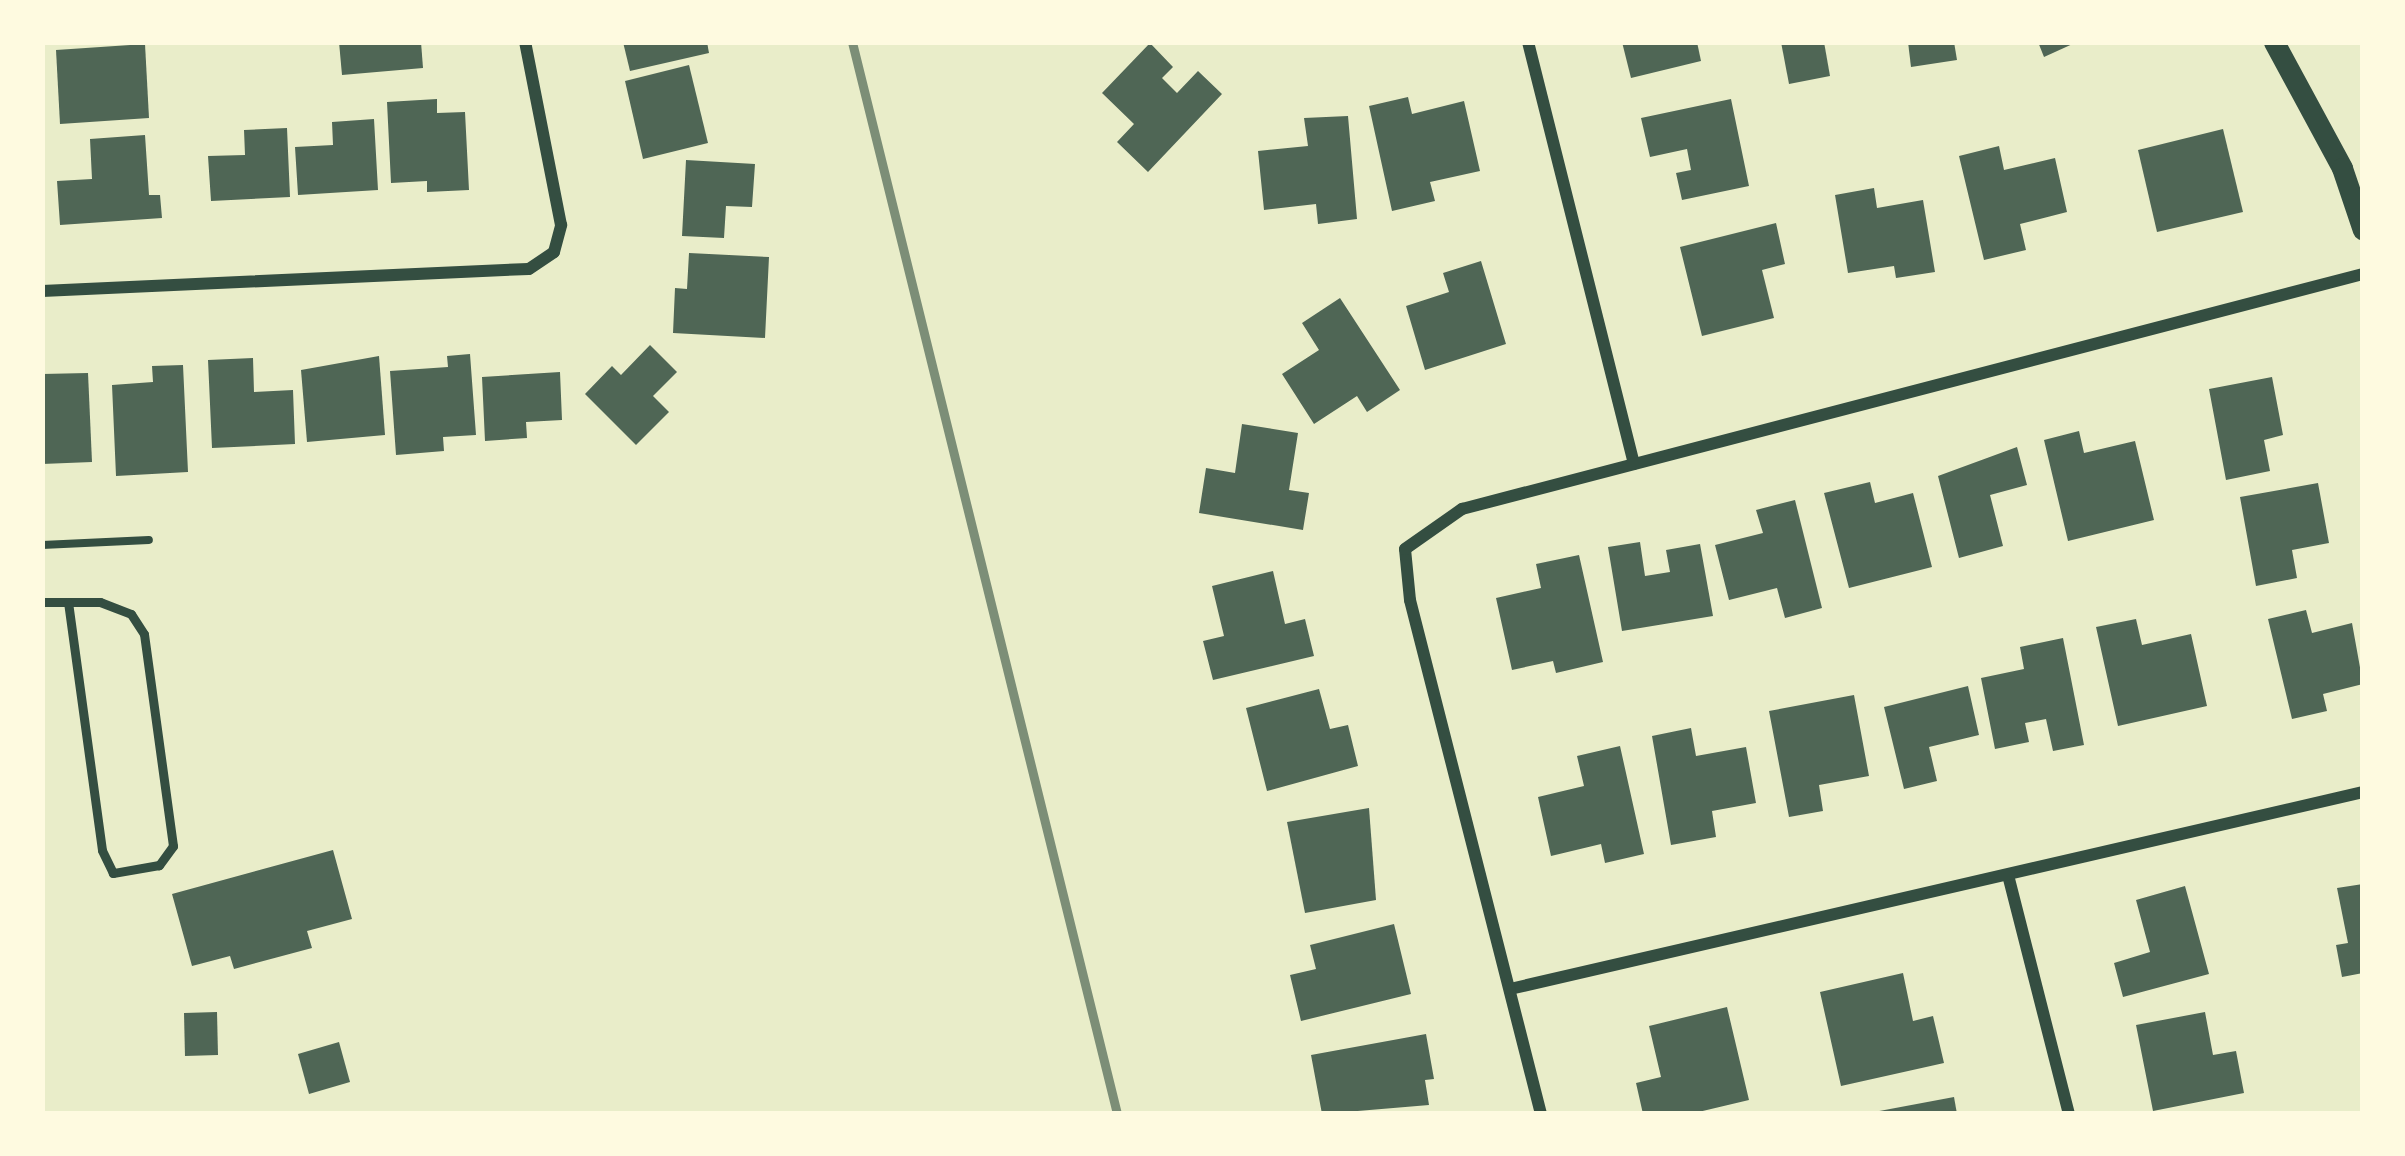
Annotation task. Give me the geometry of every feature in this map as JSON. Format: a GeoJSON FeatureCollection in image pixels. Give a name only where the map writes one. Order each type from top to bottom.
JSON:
{"type":"FeatureCollection","features":[{"type":"Feature","properties":{"kind":"street"},"geometry":{"type":"LineString","coordinates":[[42,291],[501,276],[554,252],[560,196],[525,42]]}},
{"type":"Feature","properties":{"kind":"street"},"geometry":{"type":"LineString","coordinates":[[1528,42],[1634,464]]}},
{"type":"Feature","properties":{"kind":"street"},"geometry":{"type":"LineString","coordinates":[[2274,42],[2342,168],[2363,230]]}},
{"type":"Feature","properties":{"kind":"street"},"geometry":{"type":"LineString","coordinates":[[1541,1114],[1410,600],[1405,549],[1462,509],[2363,274]]}},
{"type":"Feature","properties":{"kind":"street"},"geometry":{"type":"LineString","coordinates":[[1510,989],[2363,792]]}},
{"type":"Feature","properties":{"kind":"street"},"geometry":{"type":"LineString","coordinates":[[2008,875],[2069,1114]]}},
{"type":"Feature","properties":{"kind":"lane"},"geometry":{"type":"LineString","coordinates":[[42,602],[68,602],[100,602],[131,614],[144,634],[173,846],[159,865],[112,872],[102,850],[68,602]]}},
{"type":"Feature","properties":{"kind":"path"},"geometry":{"type":"LineString","coordinates":[[42,545],[149,540]]}},
{"type":"Feature","properties":{"kind":"building"},"geometry":{"type":"Polygon","coordinates":[[[339,42],[421,42],[423,68],[342,75],[339,42]]]}},
{"type":"Feature","properties":{"kind":"building"},"geometry":{"type":"Polygon","coordinates":[[[623,42],[707,42],[709,53],[630,71],[623,42]]]}},
{"type":"Feature","properties":{"kind":"building"},"geometry":{"type":"Polygon","coordinates":[[[1622,42],[1697,42],[1701,61],[1631,78],[1622,42]]]}},
{"type":"Feature","properties":{"kind":"building"},"geometry":{"type":"Polygon","coordinates":[[[1781,42],[1824,42],[1830,76],[1789,84],[1781,42]]]}},
{"type":"Feature","properties":{"kind":"building"},"geometry":{"type":"Polygon","coordinates":[[[1908,42],[1954,42],[1957,60],[1911,67],[1908,42]]]}},
{"type":"Feature","properties":{"kind":"building"},"geometry":{"type":"Polygon","coordinates":[[[2038,42],[2077,42],[2044,57],[2038,42]]]}},
{"type":"Feature","properties":{"kind":"building"},"geometry":{"type":"Polygon","coordinates":[[[1150,43],[1173,67],[1162,78],[1177,93],[1198,71],[1222,94],[1148,172],[1117,142],[1134,124],[1102,93],[1150,43]]]}},
{"type":"Feature","properties":{"kind":"building"},"geometry":{"type":"Polygon","coordinates":[[[145,44],[149,118],[60,124],[56,50],[145,44]]]}},
{"type":"Feature","properties":{"kind":"building"},"geometry":{"type":"Polygon","coordinates":[[[689,65],[708,143],[643,159],[625,81],[689,65]]]}},
{"type":"Feature","properties":{"kind":"building"},"geometry":{"type":"Polygon","coordinates":[[[1408,97],[1412,114],[1464,101],[1480,171],[1430,182],[1435,201],[1392,211],[1369,106],[1408,97]]]}},
{"type":"Feature","properties":{"kind":"building"},"geometry":{"type":"Polygon","coordinates":[[[437,99],[437,113],[465,112],[469,190],[427,192],[427,181],[391,183],[387,102],[437,99]]]}},
{"type":"Feature","properties":{"kind":"building"},"geometry":{"type":"Polygon","coordinates":[[[1731,99],[1749,186],[1682,200],[1676,173],[1691,170],[1687,149],[1650,157],[1641,118],[1731,99]]]}},
{"type":"Feature","properties":{"kind":"building"},"geometry":{"type":"Polygon","coordinates":[[[1348,116],[1357,219],[1318,224],[1316,204],[1264,210],[1258,151],[1308,146],[1304,118],[1348,116]]]}},
{"type":"Feature","properties":{"kind":"building"},"geometry":{"type":"Polygon","coordinates":[[[374,119],[378,190],[298,195],[295,147],[333,145],[332,122],[374,119]]]}},
{"type":"Feature","properties":{"kind":"building"},"geometry":{"type":"Polygon","coordinates":[[[287,128],[290,197],[211,201],[208,156],[245,155],[244,130],[287,128]]]}},
{"type":"Feature","properties":{"kind":"building"},"geometry":{"type":"Polygon","coordinates":[[[2223,129],[2243,212],[2157,232],[2138,150],[2223,129]]]}},
{"type":"Feature","properties":{"kind":"building"},"geometry":{"type":"Polygon","coordinates":[[[145,135],[149,195],[160,195],[162,218],[60,225],[57,181],[92,179],[90,139],[145,135]]]}},
{"type":"Feature","properties":{"kind":"building"},"geometry":{"type":"Polygon","coordinates":[[[1999,146],[2004,170],[2055,158],[2067,212],[2020,224],[2026,250],[1984,260],[1959,156],[1999,146]]]}},
{"type":"Feature","properties":{"kind":"building"},"geometry":{"type":"Polygon","coordinates":[[[686,160],[755,164],[752,207],[726,206],[724,238],[682,236],[686,160]]]}},
{"type":"Feature","properties":{"kind":"building"},"geometry":{"type":"Polygon","coordinates":[[[1874,188],[1877,208],[1923,200],[1935,272],[1896,278],[1894,266],[1848,273],[1835,195],[1874,188]]]}},
{"type":"Feature","properties":{"kind":"building"},"geometry":{"type":"Polygon","coordinates":[[[1776,223],[1785,264],[1762,270],[1774,318],[1702,336],[1680,247],[1776,223]]]}},
{"type":"Feature","properties":{"kind":"building"},"geometry":{"type":"Polygon","coordinates":[[[689,253],[769,257],[765,338],[673,333],[675,288],[687,289],[689,253]]]}},
{"type":"Feature","properties":{"kind":"building"},"geometry":{"type":"Polygon","coordinates":[[[1481,261],[1506,344],[1425,370],[1406,306],[1449,292],[1443,273],[1481,261]]]}},
{"type":"Feature","properties":{"kind":"building"},"geometry":{"type":"Polygon","coordinates":[[[1340,298],[1400,390],[1367,412],[1357,396],[1314,424],[1282,374],[1319,350],[1302,323],[1340,298]]]}},
{"type":"Feature","properties":{"kind":"building"},"geometry":{"type":"Polygon","coordinates":[[[650,345],[677,372],[653,396],[669,412],[636,445],[585,394],[612,366],[621,375],[650,345]]]}},
{"type":"Feature","properties":{"kind":"building"},"geometry":{"type":"Polygon","coordinates":[[[470,354],[476,435],[443,437],[444,451],[396,455],[390,371],[448,367],[447,356],[470,354]]]}},
{"type":"Feature","properties":{"kind":"building"},"geometry":{"type":"Polygon","coordinates":[[[379,356],[385,435],[307,442],[301,370],[379,356]]]}},
{"type":"Feature","properties":{"kind":"building"},"geometry":{"type":"Polygon","coordinates":[[[253,358],[254,392],[293,390],[295,444],[212,448],[208,360],[253,358]]]}},
{"type":"Feature","properties":{"kind":"building"},"geometry":{"type":"Polygon","coordinates":[[[183,365],[188,472],[116,476],[112,385],[153,382],[152,366],[183,365]]]}},
{"type":"Feature","properties":{"kind":"building"},"geometry":{"type":"Polygon","coordinates":[[[560,372],[562,420],[526,422],[527,438],[485,441],[482,377],[560,372]]]}},
{"type":"Feature","properties":{"kind":"building"},"geometry":{"type":"Polygon","coordinates":[[[88,373],[92,462],[42,464],[42,374],[88,373]]]}},
{"type":"Feature","properties":{"kind":"building"},"geometry":{"type":"Polygon","coordinates":[[[2272,377],[2283,435],[2264,440],[2270,471],[2226,480],[2209,389],[2272,377]]]}},
{"type":"Feature","properties":{"kind":"building"},"geometry":{"type":"Polygon","coordinates":[[[1242,424],[1298,433],[1289,490],[1309,493],[1303,530],[1199,513],[1206,468],[1235,473],[1242,424]]]}},
{"type":"Feature","properties":{"kind":"building"},"geometry":{"type":"Polygon","coordinates":[[[2079,431],[2084,453],[2135,441],[2154,520],[2068,541],[2044,440],[2079,431]]]}},
{"type":"Feature","properties":{"kind":"building"},"geometry":{"type":"Polygon","coordinates":[[[2017,447],[2027,485],[1990,495],[2003,546],[1959,558],[1938,476],[2017,447]]]}},
{"type":"Feature","properties":{"kind":"building"},"geometry":{"type":"Polygon","coordinates":[[[1870,482],[1875,503],[1913,493],[1932,567],[1849,588],[1824,493],[1870,482]]]}},
{"type":"Feature","properties":{"kind":"building"},"geometry":{"type":"Polygon","coordinates":[[[2318,483],[2329,543],[2292,550],[2297,578],[2256,586],[2240,497],[2318,483]]]}},
{"type":"Feature","properties":{"kind":"building"},"geometry":{"type":"Polygon","coordinates":[[[1795,500],[1822,608],[1785,618],[1777,588],[1729,600],[1715,545],[1763,533],[1756,510],[1795,500]]]}},
{"type":"Feature","properties":{"kind":"building"},"geometry":{"type":"Polygon","coordinates":[[[1640,542],[1645,576],[1670,572],[1666,550],[1700,544],[1713,616],[1622,631],[1608,547],[1640,542]]]}},
{"type":"Feature","properties":{"kind":"building"},"geometry":{"type":"Polygon","coordinates":[[[1579,555],[1603,662],[1556,673],[1553,661],[1512,670],[1496,598],[1541,588],[1536,564],[1579,555]]]}},
{"type":"Feature","properties":{"kind":"building"},"geometry":{"type":"Polygon","coordinates":[[[1273,571],[1285,624],[1305,619],[1314,656],[1213,680],[1203,641],[1224,636],[1212,586],[1273,571]]]}},
{"type":"Feature","properties":{"kind":"building"},"geometry":{"type":"Polygon","coordinates":[[[2306,610],[2312,633],[2352,623],[2363,684],[2323,694],[2327,711],[2292,719],[2268,619],[2306,610]]]}},
{"type":"Feature","properties":{"kind":"building"},"geometry":{"type":"Polygon","coordinates":[[[2136,619],[2142,645],[2191,634],[2207,706],[2118,726],[2096,627],[2136,619]]]}},
{"type":"Feature","properties":{"kind":"building"},"geometry":{"type":"Polygon","coordinates":[[[2063,638],[2084,745],[2053,751],[2046,719],[2025,723],[2029,742],[1995,749],[1981,678],[2024,669],[2020,647],[2063,638]]]}},
{"type":"Feature","properties":{"kind":"building"},"geometry":{"type":"Polygon","coordinates":[[[1968,686],[1979,735],[1929,747],[1937,781],[1904,789],[1884,707],[1968,686]]]}},
{"type":"Feature","properties":{"kind":"building"},"geometry":{"type":"Polygon","coordinates":[[[1319,689],[1330,729],[1348,725],[1358,766],[1267,791],[1246,708],[1319,689]]]}},
{"type":"Feature","properties":{"kind":"building"},"geometry":{"type":"Polygon","coordinates":[[[1854,695],[1869,776],[1819,785],[1823,811],[1789,817],[1769,711],[1854,695]]]}},
{"type":"Feature","properties":{"kind":"building"},"geometry":{"type":"Polygon","coordinates":[[[1691,728],[1696,756],[1746,747],[1756,803],[1712,811],[1716,837],[1671,845],[1652,736],[1691,728]]]}},
{"type":"Feature","properties":{"kind":"building"},"geometry":{"type":"Polygon","coordinates":[[[1620,746],[1644,854],[1605,863],[1601,844],[1551,856],[1538,797],[1584,786],[1577,756],[1620,746]]]}},
{"type":"Feature","properties":{"kind":"building"},"geometry":{"type":"Polygon","coordinates":[[[1369,808],[1376,900],[1305,913],[1287,822],[1369,808]]]}},
{"type":"Feature","properties":{"kind":"building"},"geometry":{"type":"Polygon","coordinates":[[[333,850],[352,919],[307,931],[312,948],[234,969],[230,956],[192,966],[172,894],[333,850]]]}},
{"type":"Feature","properties":{"kind":"building"},"geometry":{"type":"Polygon","coordinates":[[[2363,884],[2363,973],[2342,977],[2336,945],[2348,943],[2337,888],[2363,884]]]}},
{"type":"Feature","properties":{"kind":"building"},"geometry":{"type":"Polygon","coordinates":[[[2185,886],[2209,974],[2123,997],[2114,963],[2150,952],[2136,900],[2185,886]]]}},
{"type":"Feature","properties":{"kind":"building"},"geometry":{"type":"Polygon","coordinates":[[[1394,924],[1411,994],[1301,1021],[1290,975],[1316,969],[1310,945],[1394,924]]]}},
{"type":"Feature","properties":{"kind":"building"},"geometry":{"type":"Polygon","coordinates":[[[1903,973],[1913,1021],[1933,1016],[1944,1063],[1841,1086],[1820,992],[1903,973]]]}},
{"type":"Feature","properties":{"kind":"building"},"geometry":{"type":"Polygon","coordinates":[[[1727,1007],[1749,1100],[1690,1114],[1643,1114],[1636,1083],[1661,1077],[1649,1026],[1727,1007]]]}},
{"type":"Feature","properties":{"kind":"building"},"geometry":{"type":"Polygon","coordinates":[[[217,1012],[218,1055],[185,1056],[184,1013],[217,1012]]]}},
{"type":"Feature","properties":{"kind":"building"},"geometry":{"type":"Polygon","coordinates":[[[2205,1012],[2213,1055],[2236,1051],[2244,1093],[2153,1111],[2136,1025],[2205,1012]]]}},
{"type":"Feature","properties":{"kind":"building"},"geometry":{"type":"Polygon","coordinates":[[[1426,1034],[1434,1079],[1425,1080],[1429,1105],[1322,1114],[1311,1055],[1426,1034]]]}},
{"type":"Feature","properties":{"kind":"building"},"geometry":{"type":"Polygon","coordinates":[[[339,1042],[350,1082],[309,1094],[298,1054],[339,1042]]]}},
{"type":"Feature","properties":{"kind":"building"},"geometry":{"type":"Polygon","coordinates":[[[1954,1097],[1957,1114],[1874,1114],[1874,1112],[1954,1097]]]}},
{"type":"Feature","properties":{"kind":"railway"},"geometry":{"type":"LineString","coordinates":[[852,42],[1117,1114]]}}]}
